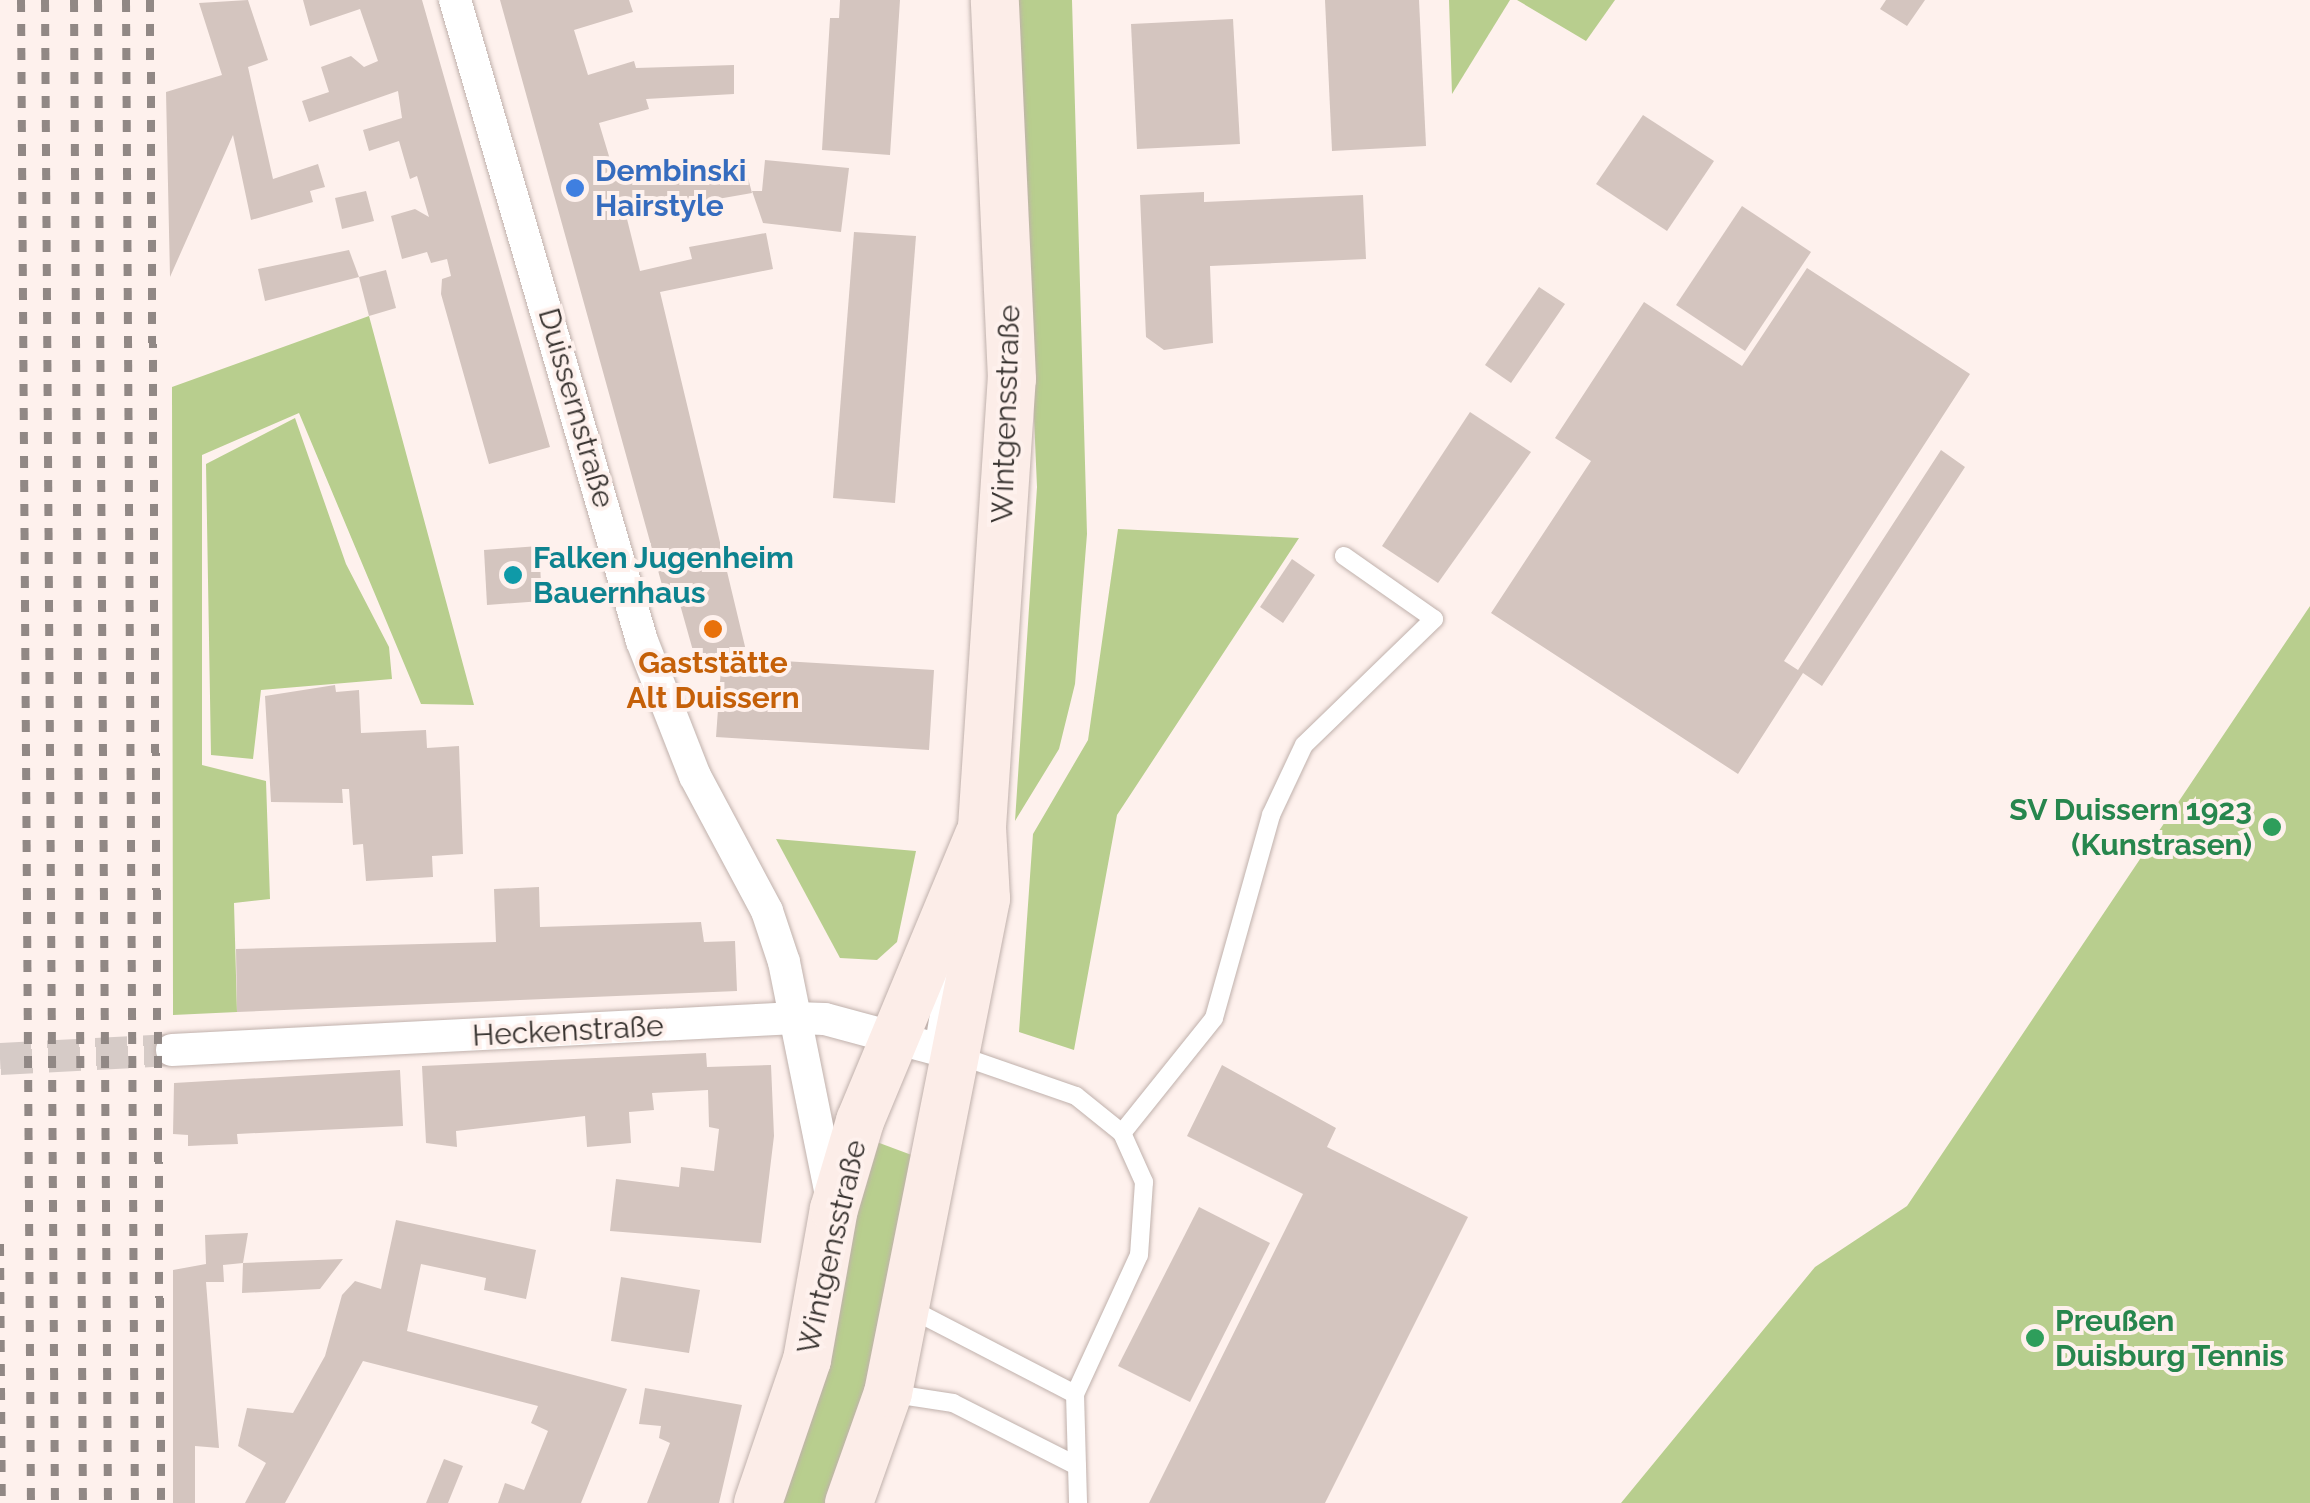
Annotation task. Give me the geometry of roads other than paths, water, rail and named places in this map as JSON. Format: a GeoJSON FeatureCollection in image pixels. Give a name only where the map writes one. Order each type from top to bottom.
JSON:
{"type":"FeatureCollection","features":[{"type":"Feature","properties":{"kind":"main road","name":"Wintgensstraße"},"geometry":{"type":"LineString","coordinates":[[758,1503],[807,1360],[834,1209],[927,1048],[986,900],[982,827],[1012,379],[995,0]]}},
{"type":"Feature","properties":{"kind":"main road","name":"Wintgensstraße"},"geometry":{"type":"LineString","coordinates":[[849,1503],[888,1393],[906,1306],[927,1048],[954,888],[982,827]]}},
{"type":"Feature","properties":{"kind":"street","name":"Duissernstraße"},"geometry":{"type":"LineString","coordinates":[[455,0],[642,641],[695,776],[767,911],[795,1018],[834,1209]]}},
{"type":"Feature","properties":{"kind":"street","name":"Heckenstraße"},"geometry":{"type":"LineString","coordinates":[[172,1050],[795,1018],[927,1048]]}},
{"type":"Feature","properties":{"kind":"lane"},"geometry":{"type":"LineString","coordinates":[[1122,1133],[1214,1018],[1271,815],[1304,745],[1434,619],[1344,556]]}},
{"type":"Feature","properties":{"kind":"lane"},"geometry":{"type":"LineString","coordinates":[[927,1048],[1076,1096],[1122,1133],[1144,1182],[1139,1255],[1075,1394],[1078,1503]]}},
{"type":"Feature","properties":{"kind":"lane"},"geometry":{"type":"LineString","coordinates":[[906,1306],[1075,1394]]}},
{"type":"Feature","properties":{"kind":"lane"},"geometry":{"type":"LineString","coordinates":[[888,1393],[953,1403],[1077,1466]]}},
{"type":"Feature","properties":{"kind":"tunnel"},"geometry":{"type":"LineString","coordinates":[[0,1059],[172,1050]]}},
{"type":"Feature","properties":{"kind":"railway"},"geometry":{"type":"LineString","coordinates":[[21,0],[31,1503]]}},
{"type":"Feature","properties":{"kind":"railway"},"geometry":{"type":"LineString","coordinates":[[45,0],[55,1503]]}},
{"type":"Feature","properties":{"kind":"railway"},"geometry":{"type":"LineString","coordinates":[[74,0],[83,1503]]}},
{"type":"Feature","properties":{"kind":"railway"},"geometry":{"type":"LineString","coordinates":[[98,0],[108,1503]]}},
{"type":"Feature","properties":{"kind":"railway"},"geometry":{"type":"LineString","coordinates":[[126,0],[135,1503]]}},
{"type":"Feature","properties":{"kind":"railway"},"geometry":{"type":"LineString","coordinates":[[150,0],[161,1503]]}},
{"type":"Feature","properties":{"kind":"railway"},"geometry":{"type":"LineString","coordinates":[[0,1244],[2,1503]]}},
{"type":"Feature","properties":{"kind":"place","name":"Dembinski Hairstyle"},"geometry":{"type":"Point","coordinates":[575,188]}},
{"type":"Feature","properties":{"kind":"place","name":"Falken Jugenheim Bauernhaus"},"geometry":{"type":"Point","coordinates":[513,575]}},
{"type":"Feature","properties":{"kind":"place","name":"Gaststätte Alt Duissern"},"geometry":{"type":"Point","coordinates":[713,629]}},
{"type":"Feature","properties":{"kind":"place","name":"SV Duissern 1923 (Kunstrasen)"},"geometry":{"type":"Point","coordinates":[2272,827]}},
{"type":"Feature","properties":{"kind":"place","name":"Preußen Duisburg Tennis"},"geometry":{"type":"Point","coordinates":[2035,1338]}}]}
